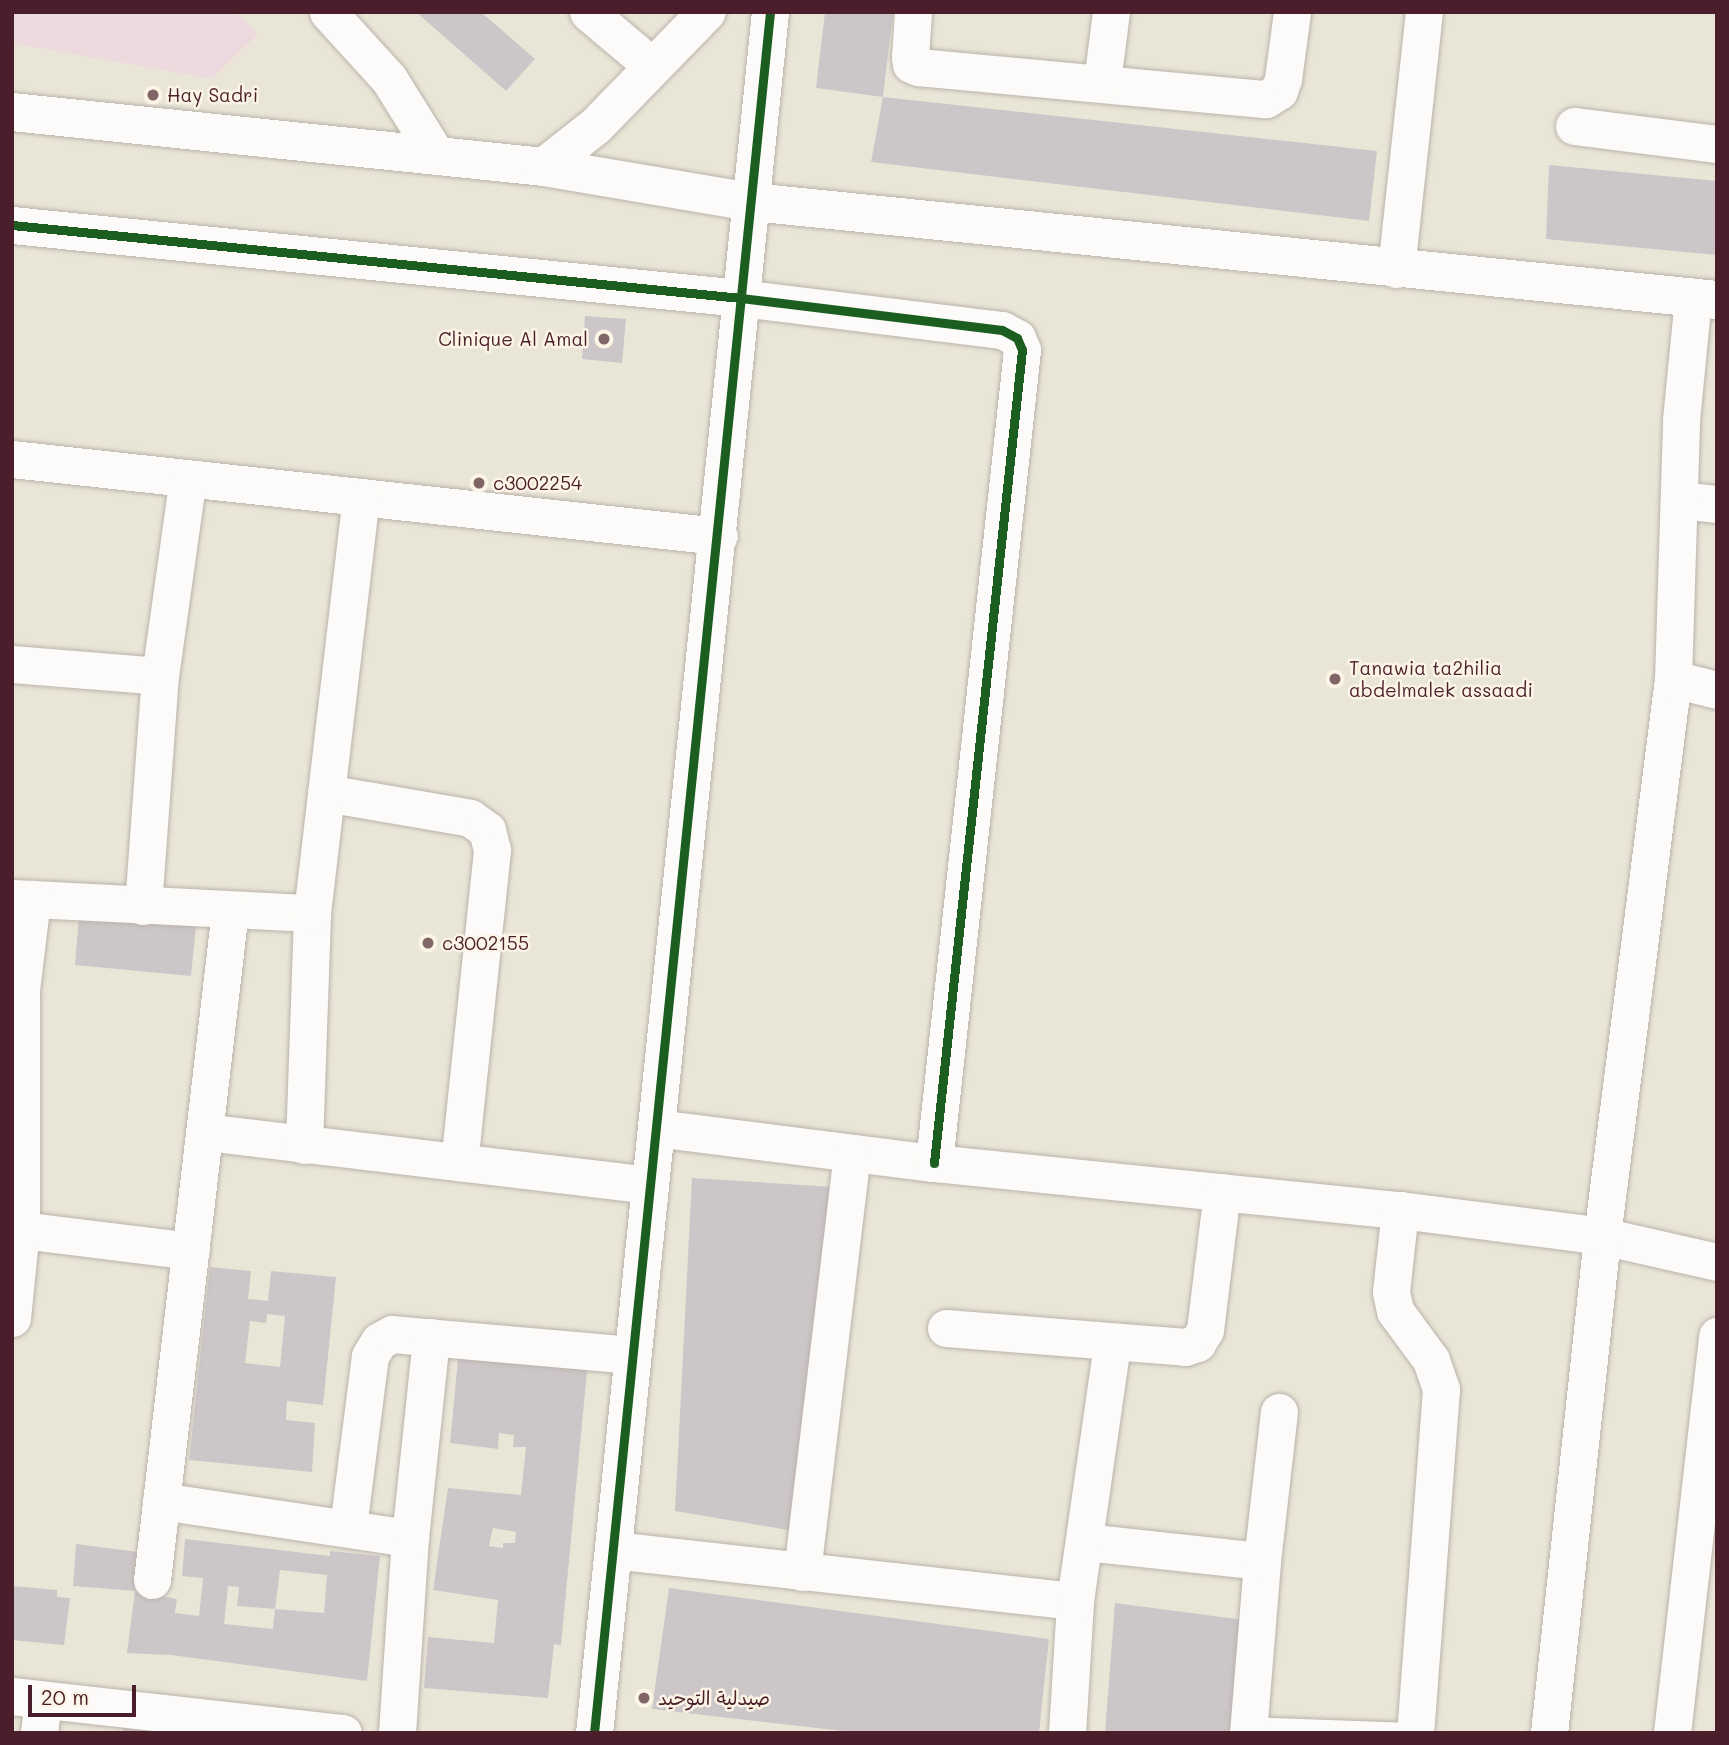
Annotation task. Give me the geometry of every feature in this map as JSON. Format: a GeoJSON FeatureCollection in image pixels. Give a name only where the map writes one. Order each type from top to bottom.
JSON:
{"type":"FeatureCollection","features":[{"type":"Feature","properties":{"kind":"street"},"geometry":{"type":"LineString","coordinates":[[328,12],[390,79],[437,156]]}},
{"type":"Feature","properties":{"kind":"street"},"geometry":{"type":"LineString","coordinates":[[588,12],[652,66]]}},
{"type":"Feature","properties":{"kind":"street"},"geometry":{"type":"LineString","coordinates":[[544,167],[596,126],[706,12]]}},
{"type":"Feature","properties":{"kind":"street"},"geometry":{"type":"LineString","coordinates":[[594,1733],[631,1355],[719,536],[770,12]]}},
{"type":"Feature","properties":{"kind":"street"},"geometry":{"type":"LineString","coordinates":[[914,12],[910,57],[911,64],[918,66],[1266,99],[1279,91],[1283,79],[1292,12]]}},
{"type":"Feature","properties":{"kind":"street"},"geometry":{"type":"LineString","coordinates":[[1102,82],[1111,12]]}},
{"type":"Feature","properties":{"kind":"street"},"geometry":{"type":"LineString","coordinates":[[1396,269],[1424,12]]}},
{"type":"Feature","properties":{"kind":"street"},"geometry":{"type":"LineString","coordinates":[[12,112],[544,167],[752,202],[1396,269],[1705,298],[1681,420],[1673,679],[1602,1236],[1549,1733]]}},
{"type":"Feature","properties":{"kind":"street"},"geometry":{"type":"LineString","coordinates":[[1574,126],[1717,144]]}},
{"type":"Feature","properties":{"kind":"street"},"geometry":{"type":"LineString","coordinates":[[12,225],[741,298],[1003,330],[1017,338],[1022,350],[934,1163]]}},
{"type":"Feature","properties":{"kind":"street"},"geometry":{"type":"LineString","coordinates":[[12,459],[719,536]]}},
{"type":"Feature","properties":{"kind":"street"},"geometry":{"type":"LineString","coordinates":[[143,906],[160,676],[188,478]]}},
{"type":"Feature","properties":{"kind":"street"},"geometry":{"type":"LineString","coordinates":[[304,1144],[312,912],[361,497]]}},
{"type":"Feature","properties":{"kind":"street"},"geometry":{"type":"LineString","coordinates":[[1679,500],[1717,504]]}},
{"type":"Feature","properties":{"kind":"street"},"geometry":{"type":"LineString","coordinates":[[12,664],[160,676]]}},
{"type":"Feature","properties":{"kind":"street"},"geometry":{"type":"LineString","coordinates":[[1673,679],[1717,690]]}},
{"type":"Feature","properties":{"kind":"street"},"geometry":{"type":"LineString","coordinates":[[326,793],[470,818],[486,830],[492,850],[459,1163]]}},
{"type":"Feature","properties":{"kind":"street"},"geometry":{"type":"LineString","coordinates":[[12,1318],[21,1230],[16,989],[22,899],[312,912]]}},
{"type":"Feature","properties":{"kind":"street"},"geometry":{"type":"LineString","coordinates":[[152,1580],[230,910]]}},
{"type":"Feature","properties":{"kind":"street"},"geometry":{"type":"LineString","coordinates":[[656,1128],[934,1163],[1399,1210],[1602,1236],[1717,1262]]}},
{"type":"Feature","properties":{"kind":"street"},"geometry":{"type":"LineString","coordinates":[[205,1132],[649,1185]]}},
{"type":"Feature","properties":{"kind":"street"},"geometry":{"type":"LineString","coordinates":[[802,1572],[852,1153]]}},
{"type":"Feature","properties":{"kind":"street"},"geometry":{"type":"LineString","coordinates":[[946,1328],[1112,1343],[1185,1347],[1198,1343],[1205,1330],[1222,1192]]}},
{"type":"Feature","properties":{"kind":"street"},"geometry":{"type":"LineString","coordinates":[[1399,1210],[1391,1292],[1395,1311],[1431,1360],[1441,1389],[1415,1732]]}},
{"type":"Feature","properties":{"kind":"street"},"geometry":{"type":"LineString","coordinates":[[21,1230],[191,1251]]}},
{"type":"Feature","properties":{"kind":"street"},"geometry":{"type":"LineString","coordinates":[[348,1527],[370,1356],[379,1341],[392,1334],[631,1355]]}},
{"type":"Feature","properties":{"kind":"street"},"geometry":{"type":"LineString","coordinates":[[1672,1733],[1717,1336]]}},
{"type":"Feature","properties":{"kind":"street"},"geometry":{"type":"LineString","coordinates":[[397,1733],[410,1538],[430,1337]]}},
{"type":"Feature","properties":{"kind":"street"},"geometry":{"type":"LineString","coordinates":[[1066,1733],[1075,1601],[1112,1343]]}},
{"type":"Feature","properties":{"kind":"street"},"geometry":{"type":"LineString","coordinates":[[1248,1729],[1262,1561],[1279,1412]]}},
{"type":"Feature","properties":{"kind":"street"},"geometry":{"type":"LineString","coordinates":[[161,1501],[410,1538]]}},
{"type":"Feature","properties":{"kind":"street"},"geometry":{"type":"LineString","coordinates":[[1084,1542],[1262,1561]]}},
{"type":"Feature","properties":{"kind":"street"},"geometry":{"type":"LineString","coordinates":[[612,1550],[1075,1601]]}},
{"type":"Feature","properties":{"kind":"street"},"geometry":{"type":"LineString","coordinates":[[32,1710],[343,1733]]}},
{"type":"Feature","properties":{"kind":"lane"},"geometry":{"type":"LineString","coordinates":[[1248,1729],[1415,1732]]}},
{"type":"Feature","properties":{"kind":"shaded area"},"geometry":{"type":"Polygon","coordinates":[[[12,12],[236,12],[258,34],[212,79],[12,43],[12,12]]]}},
{"type":"Feature","properties":{"kind":"building"},"geometry":{"type":"Polygon","coordinates":[[[416,12],[481,12],[535,59],[506,91],[416,12]]]}},
{"type":"Feature","properties":{"kind":"building"},"geometry":{"type":"Polygon","coordinates":[[[825,12],[893,12],[883,97],[816,88],[825,12]]]}},
{"type":"Feature","properties":{"kind":"building"},"geometry":{"type":"Polygon","coordinates":[[[883,97],[1377,151],[1369,221],[871,162],[883,97]]]}},
{"type":"Feature","properties":{"kind":"building"},"geometry":{"type":"Polygon","coordinates":[[[1549,165],[1717,181],[1717,255],[1546,239],[1549,165]]]}},
{"type":"Feature","properties":{"kind":"building","name":"Clinique Al Amal"},"geometry":{"type":"Polygon","coordinates":[[[585,316],[626,319],[622,363],[582,359],[585,316]]]}},
{"type":"Feature","properties":{"kind":"building"},"geometry":{"type":"Polygon","coordinates":[[[79,915],[196,926],[191,976],[75,965],[79,915]]]}},
{"type":"Feature","properties":{"kind":"building"},"geometry":{"type":"Polygon","coordinates":[[[692,1178],[833,1187],[794,1531],[675,1511],[692,1178]]]}},
{"type":"Feature","properties":{"kind":"building"},"geometry":{"type":"Polygon","coordinates":[[[210,1267],[251,1271],[248,1299],[268,1301],[271,1271],[336,1277],[323,1405],[287,1401],[286,1420],[315,1423],[312,1472],[189,1460],[210,1267]],[[267,1314],[266,1323],[250,1321],[245,1363],[280,1367],[285,1316],[267,1314]]]}},
{"type":"Feature","properties":{"kind":"building"},"geometry":{"type":"Polygon","coordinates":[[[459,1348],[588,1361],[561,1645],[554,1644],[548,1698],[424,1688],[428,1637],[494,1643],[498,1600],[433,1590],[448,1488],[521,1495],[526,1447],[513,1447],[514,1435],[499,1433],[498,1449],[450,1443],[459,1348]],[[493,1528],[489,1546],[503,1548],[503,1543],[515,1543],[516,1532],[493,1528]]]}},
{"type":"Feature","properties":{"kind":"building"},"geometry":{"type":"Polygon","coordinates":[[[185,1539],[330,1556],[330,1551],[380,1556],[367,1681],[171,1655],[127,1653],[135,1591],[177,1599],[175,1613],[199,1616],[203,1578],[182,1576],[185,1539]],[[280,1570],[275,1609],[324,1613],[327,1575],[280,1570]],[[228,1586],[224,1624],[273,1629],[275,1609],[237,1606],[239,1587],[228,1586]]]}},
{"type":"Feature","properties":{"kind":"building"},"geometry":{"type":"Polygon","coordinates":[[[76,1544],[138,1552],[135,1591],[73,1586],[76,1544]]]}},
{"type":"Feature","properties":{"kind":"building"},"geometry":{"type":"Polygon","coordinates":[[[12,1586],[57,1590],[57,1597],[70,1598],[64,1645],[12,1640],[12,1586]]]}},
{"type":"Feature","properties":{"kind":"building"},"geometry":{"type":"Polygon","coordinates":[[[669,1588],[1049,1639],[1039,1733],[860,1733],[652,1709],[669,1588]]]}},
{"type":"Feature","properties":{"kind":"building"},"geometry":{"type":"Polygon","coordinates":[[[1115,1603],[1244,1620],[1236,1733],[1105,1733],[1115,1603]]]}},
{"type":"Feature","properties":{"kind":"building"},"geometry":{"type":"Polygon","coordinates":[[[123,1726],[159,1731],[159,1733],[122,1733],[123,1726]]]}},
{"type":"Feature","properties":{"kind":"cycle path"},"geometry":{"type":"LineString","coordinates":[[594,1733],[770,12]]}},
{"type":"Feature","properties":{"kind":"cycle path"},"geometry":{"type":"LineString","coordinates":[[12,225],[741,298],[1002,330],[1017,338],[1022,350],[934,1163]]}},
{"type":"Feature","properties":{"kind":"place","name":"Hay Sadri"},"geometry":{"type":"Point","coordinates":[153,95]}},
{"type":"Feature","properties":{"kind":"place","name":"Clinique Al Amal"},"geometry":{"type":"Point","coordinates":[604,339]}},
{"type":"Feature","properties":{"kind":"place","name":"c3002254"},"geometry":{"type":"Point","coordinates":[479,483]}},
{"type":"Feature","properties":{"kind":"place","name":"Tanawia ta2hilia abdelmalek assaadi"},"geometry":{"type":"Point","coordinates":[1335,679]}},
{"type":"Feature","properties":{"kind":"place","name":"c3002155"},"geometry":{"type":"Point","coordinates":[428,943]}},
{"type":"Feature","properties":{"kind":"place","name":"صيدلية التوحيد"},"geometry":{"type":"Point","coordinates":[644,1698]}}]}
